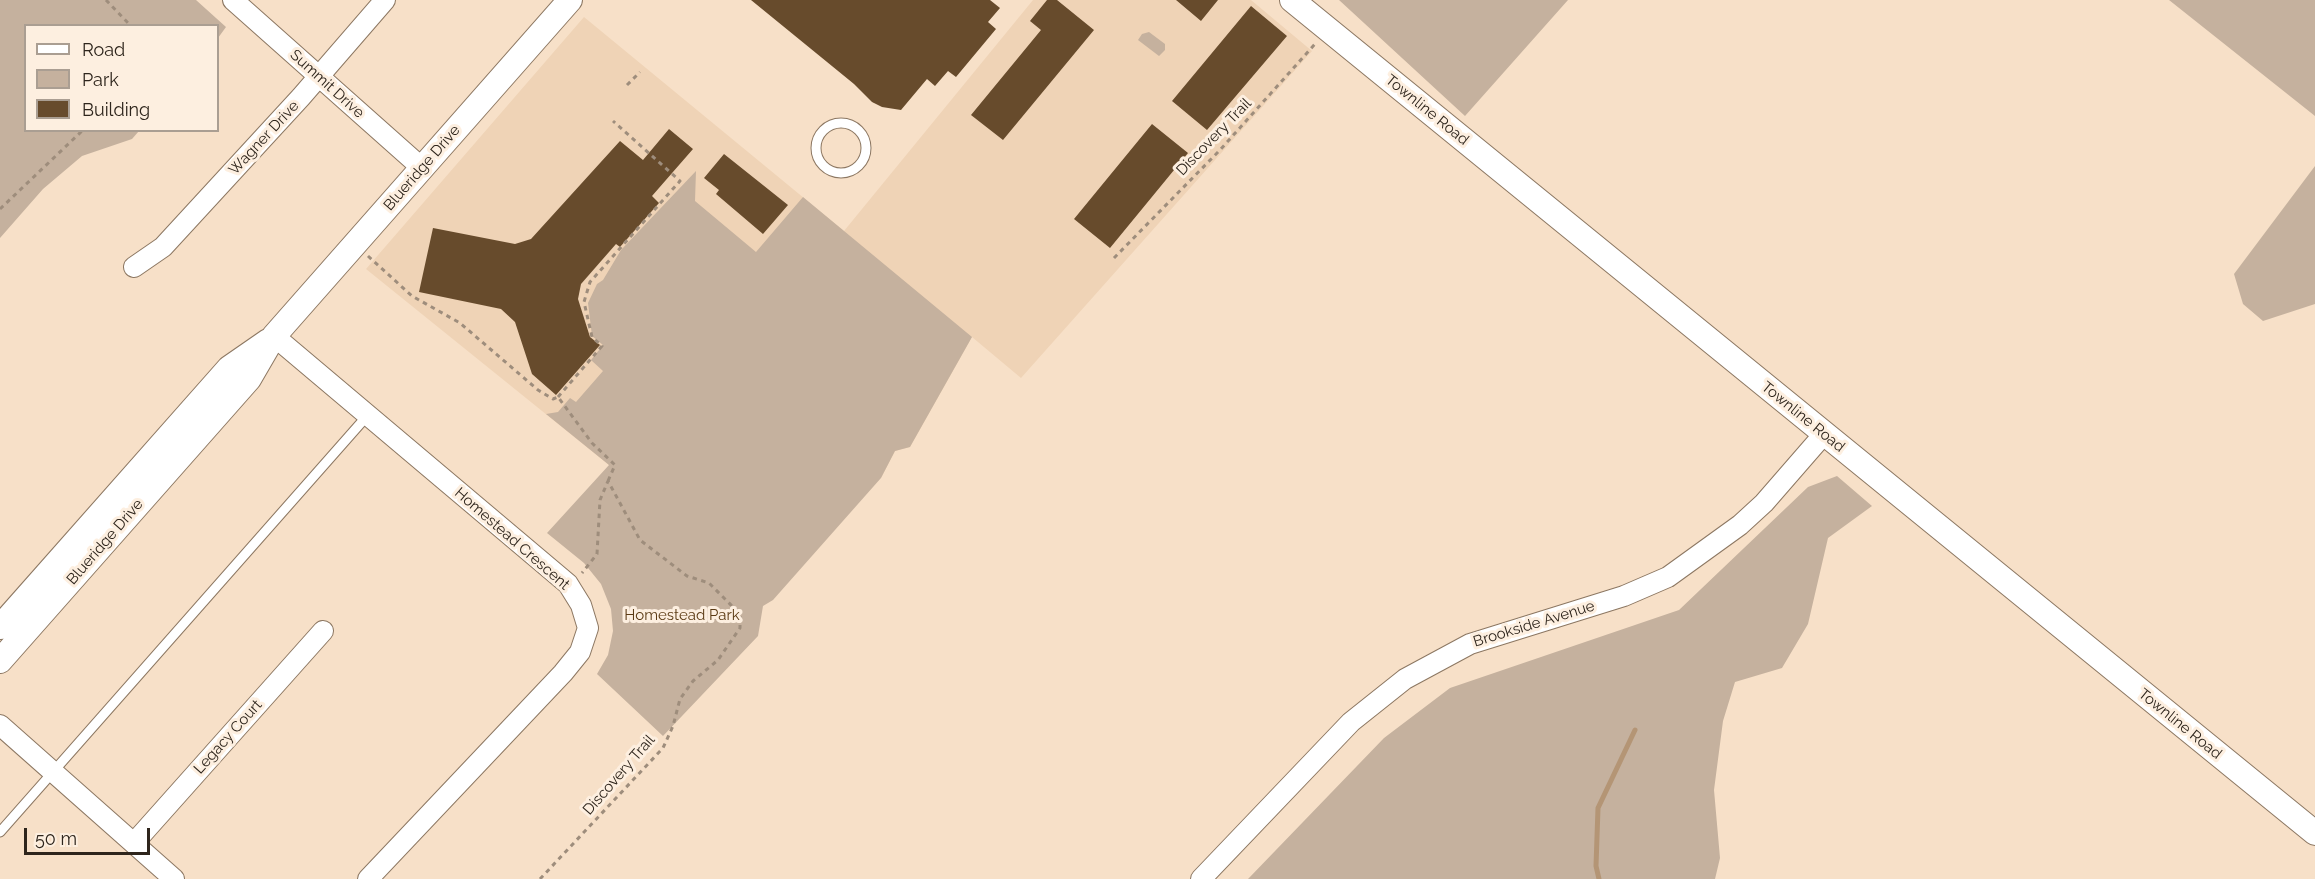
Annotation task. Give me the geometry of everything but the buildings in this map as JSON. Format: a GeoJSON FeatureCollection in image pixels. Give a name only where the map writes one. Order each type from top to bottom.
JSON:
{"type":"FeatureCollection","features":[{"type":"Feature","properties":{"kind":"street","name":"Summit Drive"},"geometry":{"type":"LineString","coordinates":[[233,0],[422,168]]}},
{"type":"Feature","properties":{"kind":"street","name":"Wagner Drive"},"geometry":{"type":"LineString","coordinates":[[134,267],[163,247],[385,0]]}},
{"type":"Feature","properties":{"kind":"street","name":"Blueridge Drive"},"geometry":{"type":"LineString","coordinates":[[0,661],[249,379],[274,336],[570,0]]}},
{"type":"Feature","properties":{"kind":"street","name":"Townline Road"},"geometry":{"type":"LineString","coordinates":[[1292,0],[2315,833]]}},
{"type":"Feature","properties":{"kind":"street","name":"Blueridge Drive"},"geometry":{"type":"LineString","coordinates":[[0,627],[229,368],[274,336]]}},
{"type":"Feature","properties":{"kind":"street","name":"Homestead Crescent"},"geometry":{"type":"LineString","coordinates":[[274,336],[571,588],[581,605],[588,628],[580,652],[368,879]]}},
{"type":"Feature","properties":{"kind":"street","name":"Brookside Avenue"},"geometry":{"type":"LineString","coordinates":[[1202,879],[1351,723],[1405,679],[1470,644],[1624,596],[1668,577],[1748,518],[1788,479],[1824,434]]}},
{"type":"Feature","properties":{"kind":"street","name":"Legacy Court"},"geometry":{"type":"LineString","coordinates":[[134,843],[323,631]]}},
{"type":"Feature","properties":{"kind":"street"},"geometry":{"type":"LineString","coordinates":[[0,724],[174,879]]}},
{"type":"Feature","properties":{"kind":"lane"},"geometry":{"type":"LineString","coordinates":[[844,123],[859,130],[866,146],[865,154],[856,168],[840,173],[832,172],[819,162],[816,155],[817,138],[828,126],[844,123]]}},
{"type":"Feature","properties":{"kind":"lane"},"geometry":{"type":"LineString","coordinates":[[0,832],[367,416]]}},
{"type":"Feature","properties":{"kind":"path"},"geometry":{"type":"LineString","coordinates":[[106,0],[129,24]]}},
{"type":"Feature","properties":{"kind":"path","name":"Discovery Trail"},"geometry":{"type":"LineString","coordinates":[[1114,258],[1220,150],[1328,29]]}},
{"type":"Feature","properties":{"kind":"path"},"geometry":{"type":"LineString","coordinates":[[627,85],[640,72]]}},
{"type":"Feature","properties":{"kind":"path"},"geometry":{"type":"LineString","coordinates":[[355,243],[412,296],[460,323],[538,390],[553,399],[558,397],[602,346],[591,337],[584,302],[590,282],[680,181],[613,121]]}},
{"type":"Feature","properties":{"kind":"path"},"geometry":{"type":"LineString","coordinates":[[0,209],[81,132]]}},
{"type":"Feature","properties":{"kind":"path"},"geometry":{"type":"LineString","coordinates":[[558,397],[592,443],[615,465],[600,500],[597,554],[571,588]]}},
{"type":"Feature","properties":{"kind":"path","name":"Discovery Trail"},"geometry":{"type":"LineString","coordinates":[[540,879],[663,748],[673,726],[680,699],[693,681],[718,660],[740,628],[740,614],[731,603],[708,583],[687,576],[640,540],[608,481]]}},
{"type":"Feature","properties":{"kind":"shaded area"},"geometry":{"type":"Polygon","coordinates":[[[1033,0],[1251,0],[1312,51],[1021,378],[972,337],[910,447],[895,451],[881,478],[609,465],[366,269],[584,17],[844,231],[1033,0]]]}},
{"type":"Feature","properties":{"kind":"green space"},"geometry":{"type":"Polygon","coordinates":[[[0,0],[196,0],[226,27],[219,37],[219,24],[24,24],[24,132],[138,132],[132,139],[82,156],[43,189],[0,238],[0,0]]]}},
{"type":"Feature","properties":{"kind":"green space"},"geometry":{"type":"Polygon","coordinates":[[[1339,0],[1568,0],[1465,116],[1339,0]]]}},
{"type":"Feature","properties":{"kind":"green space"},"geometry":{"type":"Polygon","coordinates":[[[2169,0],[2315,0],[2315,116],[2169,0]]]}},
{"type":"Feature","properties":{"kind":"green space"},"geometry":{"type":"Polygon","coordinates":[[[1149,32],[1165,44],[1165,50],[1159,56],[1138,40],[1142,34],[1149,32]]]}},
{"type":"Feature","properties":{"kind":"green space"},"geometry":{"type":"Polygon","coordinates":[[[2315,166],[2315,304],[2263,321],[2243,304],[2234,274],[2315,166]]]}},
{"type":"Feature","properties":{"kind":"green space","name":"Homestead Park"},"geometry":{"type":"Polygon","coordinates":[[[696,171],[695,201],[756,252],[803,197],[972,337],[910,447],[895,451],[881,478],[773,600],[763,606],[758,636],[663,736],[597,674],[608,655],[613,631],[611,609],[601,584],[584,563],[547,533],[609,465],[546,414],[558,412],[570,398],[576,402],[603,371],[591,360],[603,345],[592,336],[588,303],[597,284],[603,280],[621,250],[696,171]]]}},
{"type":"Feature","properties":{"kind":"green space"},"geometry":{"type":"Polygon","coordinates":[[[1837,476],[1872,506],[1828,538],[1808,624],[1782,668],[1735,682],[1723,721],[1714,790],[1720,858],[1715,879],[1248,879],[1384,738],[1450,688],[1679,610],[1808,487],[1837,476]]]}},
{"type":"Feature","properties":{"kind":"waterway"},"geometry":{"type":"LineString","coordinates":[[1599,879],[1596,866],[1598,808],[1635,730]]}}]}
